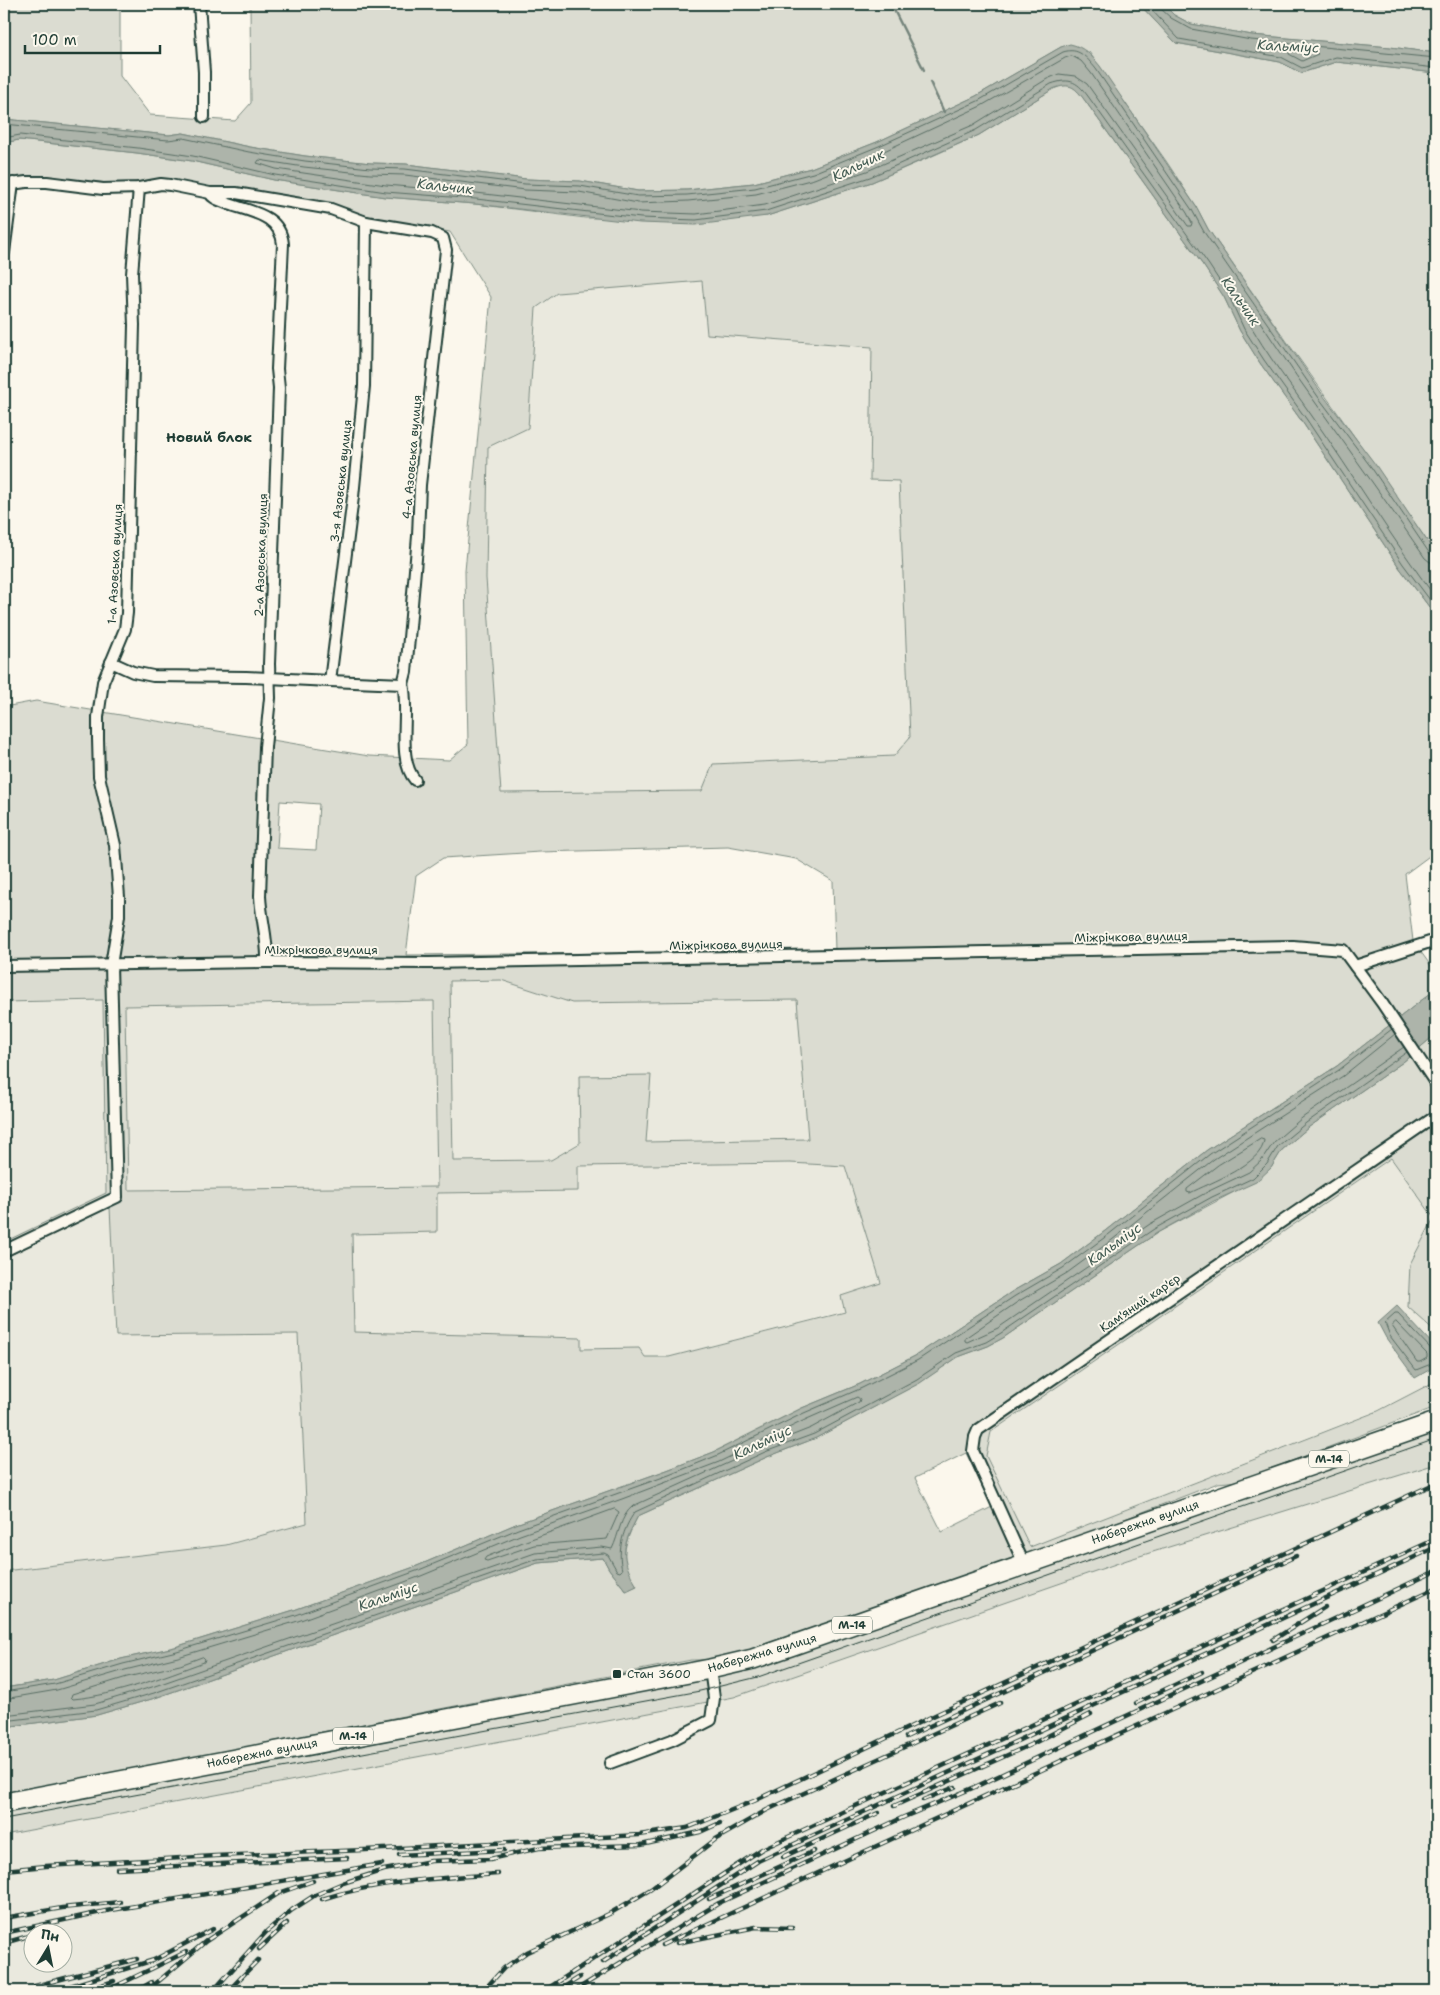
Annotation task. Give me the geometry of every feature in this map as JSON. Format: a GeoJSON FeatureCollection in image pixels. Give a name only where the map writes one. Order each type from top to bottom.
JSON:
{"type":"FeatureCollection","features":[{"type":"Feature","properties":{"kind":"highway","name":"Набережна вулиця"},"geometry":{"type":"LineString","coordinates":[[4,1803],[710,1669],[753,1659],[1436,1422]]}},
{"type":"Feature","properties":{"kind":"street"},"geometry":{"type":"LineString","coordinates":[[199,4],[204,72],[204,117]]}},
{"type":"Feature","properties":{"kind":"street"},"geometry":{"type":"LineString","coordinates":[[4,252],[9,184],[48,182],[103,189],[139,188],[161,184],[210,193],[236,193],[320,207],[344,213],[366,222]]}},
{"type":"Feature","properties":{"kind":"street","name":"1-а Азовська вулиця"},"geometry":{"type":"LineString","coordinates":[[4,1251],[117,1197],[111,965],[119,916],[119,888],[115,845],[99,776],[98,717],[103,682],[125,629],[127,613],[134,325],[132,274],[139,188]]}},
{"type":"Feature","properties":{"kind":"street","name":"2-а Азовська вулиця"},"geometry":{"type":"LineString","coordinates":[[210,193],[217,199],[265,216],[278,228],[282,239],[283,270],[277,369],[279,388],[269,679],[270,698],[265,747],[260,896],[261,913],[268,948],[267,962]]}},
{"type":"Feature","properties":{"kind":"street","name":"4-а Азовська вулиця"},"geometry":{"type":"LineString","coordinates":[[366,222],[439,235],[445,243],[446,250],[420,485],[418,536],[406,672],[403,684],[406,757],[410,772],[416,780]]}},
{"type":"Feature","properties":{"kind":"street","name":"3-я Азовська вулиця"},"geometry":{"type":"LineString","coordinates":[[330,681],[353,497],[364,386],[366,222]]}},
{"type":"Feature","properties":{"kind":"street"},"geometry":{"type":"LineString","coordinates":[[112,662],[133,672],[154,676],[403,684]]}},
{"type":"Feature","properties":{"kind":"street"},"geometry":{"type":"LineString","coordinates":[[1355,966],[1436,940]]}},
{"type":"Feature","properties":{"kind":"street","name":"Міжрічкова вулиця"},"geometry":{"type":"LineString","coordinates":[[4,966],[267,962],[429,964],[1293,946],[1343,950],[1382,1003],[1436,1084]]}},
{"type":"Feature","properties":{"kind":"street","name":"Кам'яний кар'єр"},"geometry":{"type":"LineString","coordinates":[[1024,1564],[976,1458],[973,1444],[978,1430],[1436,1116]]}},
{"type":"Feature","properties":{"kind":"street"},"geometry":{"type":"LineString","coordinates":[[610,1763],[672,1740],[711,1720],[714,1698],[710,1669]]}},
{"type":"Feature","properties":{"kind":"shaded area"},"geometry":{"type":"Polygon","coordinates":[[[4,4],[120,4],[120,76],[150,115],[235,121],[251,103],[250,4],[1134,4],[1141,6],[1176,43],[1280,62],[1301,73],[1336,62],[1436,73],[1436,554],[1208,229],[1197,208],[1166,161],[1089,52],[1061,47],[976,96],[877,142],[811,168],[754,183],[687,190],[638,191],[580,181],[526,179],[406,164],[371,163],[305,156],[183,133],[169,135],[4,119],[4,4]]]}},
{"type":"Feature","properties":{"kind":"shaded area"},"geometry":{"type":"Polygon","coordinates":[[[1163,4],[1436,4],[1436,53],[1252,35],[1191,24],[1174,15],[1163,4]]]}},
{"type":"Feature","properties":{"kind":"shaded area"},"geometry":{"type":"Polygon","coordinates":[[[1063,85],[1071,86],[1078,91],[1205,268],[1224,297],[1240,331],[1260,363],[1303,423],[1399,567],[1436,616],[1436,851],[1405,874],[1413,941],[1436,973],[1436,989],[1337,1066],[1207,1150],[1061,1264],[1013,1291],[915,1356],[860,1384],[802,1408],[714,1452],[516,1524],[417,1566],[294,1610],[175,1647],[121,1659],[54,1680],[4,1688],[4,1571],[226,1545],[307,1523],[298,1334],[116,1336],[110,1207],[4,1258],[4,1242],[106,1193],[103,1000],[4,1002],[4,707],[36,701],[369,756],[449,760],[468,744],[465,571],[491,297],[450,232],[370,219],[345,208],[242,190],[224,194],[161,179],[119,184],[46,177],[4,180],[4,143],[19,140],[137,153],[192,161],[274,180],[385,197],[475,204],[585,218],[767,216],[872,182],[930,157],[979,135],[1053,89],[1063,85]],[[702,281],[557,293],[536,308],[528,428],[488,447],[486,578],[501,793],[702,791],[713,764],[894,756],[910,737],[899,481],[870,480],[872,347],[707,334],[702,281]],[[280,801],[277,848],[316,850],[319,804],[280,801]],[[728,847],[540,852],[443,858],[416,876],[406,955],[835,951],[833,881],[796,859],[728,847]],[[501,980],[450,981],[453,1161],[551,1160],[580,1143],[579,1076],[651,1075],[646,1142],[808,1139],[797,1000],[572,1003],[501,980]],[[434,1001],[125,1006],[128,1190],[437,1187],[434,1001]],[[790,1163],[578,1166],[578,1191],[437,1193],[437,1232],[352,1234],[354,1332],[581,1338],[581,1349],[639,1348],[645,1357],[669,1357],[845,1312],[841,1296],[881,1283],[845,1166],[790,1163]]]}},
{"type":"Feature","properties":{"kind":"shaded area"},"geometry":{"type":"Polygon","coordinates":[[[702,280],[708,334],[872,347],[870,480],[899,480],[910,737],[894,756],[714,764],[702,791],[501,793],[486,578],[488,447],[528,428],[536,308],[557,293],[702,280]]]}},
{"type":"Feature","properties":{"kind":"shaded area"},"geometry":{"type":"Polygon","coordinates":[[[501,980],[572,1003],[798,1000],[808,1139],[646,1142],[579,1077],[580,1142],[551,1160],[453,1161],[450,981],[501,980]]]}},
{"type":"Feature","properties":{"kind":"shaded area"},"geometry":{"type":"Polygon","coordinates":[[[103,1000],[106,1193],[4,1242],[4,1002],[103,1000]]]}},
{"type":"Feature","properties":{"kind":"shaded area"},"geometry":{"type":"Polygon","coordinates":[[[434,1001],[437,1187],[128,1191],[125,1006],[434,1001]]]}},
{"type":"Feature","properties":{"kind":"shaded area"},"geometry":{"type":"Polygon","coordinates":[[[1436,1034],[1436,1332],[1408,1307],[1410,1264],[1434,1218],[1391,1158],[991,1432],[986,1456],[1030,1547],[1378,1411],[1436,1381],[1436,1407],[1238,1481],[1218,1483],[1021,1559],[771,1645],[714,1660],[691,1660],[4,1794],[4,1727],[97,1715],[155,1698],[538,1563],[603,1558],[626,1591],[636,1586],[627,1569],[625,1549],[638,1516],[767,1457],[816,1438],[919,1383],[958,1357],[988,1346],[1003,1338],[1157,1233],[1232,1193],[1271,1168],[1282,1150],[1309,1127],[1403,1062],[1436,1034]],[[966,1453],[915,1478],[942,1532],[992,1507],[966,1453]]]}},
{"type":"Feature","properties":{"kind":"shaded area"},"geometry":{"type":"Polygon","coordinates":[[[1391,1158],[1434,1218],[1410,1264],[1408,1306],[1436,1332],[1436,1381],[1378,1410],[1030,1547],[986,1456],[991,1432],[1391,1158]]]}},
{"type":"Feature","properties":{"kind":"shaded area"},"geometry":{"type":"Polygon","coordinates":[[[790,1163],[845,1166],[881,1283],[842,1296],[845,1311],[669,1357],[645,1357],[639,1348],[581,1349],[580,1338],[354,1332],[352,1234],[437,1232],[436,1193],[578,1191],[578,1166],[790,1163]]]}},
{"type":"Feature","properties":{"kind":"shaded area"},"geometry":{"type":"Polygon","coordinates":[[[110,1207],[117,1336],[298,1334],[307,1523],[226,1545],[4,1571],[4,1258],[110,1207]]]}},
{"type":"Feature","properties":{"kind":"shaded area"},"geometry":{"type":"Polygon","coordinates":[[[1436,1428],[1436,1464],[1127,1560],[734,1697],[4,1835],[4,1811],[719,1676],[1436,1428]]]}},
{"type":"Feature","properties":{"kind":"shaded area"},"geometry":{"type":"Polygon","coordinates":[[[1436,1464],[1436,1991],[4,1991],[4,1835],[734,1697],[1127,1560],[1436,1464]]]}},
{"type":"Feature","properties":{"kind":"water","name":"Кальміус"},"geometry":{"type":"Polygon","coordinates":[[[1131,4],[1163,4],[1174,15],[1191,24],[1252,35],[1436,53],[1436,73],[1336,62],[1301,73],[1280,62],[1176,43],[1141,6],[1131,4]]]}},
{"type":"Feature","properties":{"kind":"water","name":"Кальчик"},"geometry":{"type":"Polygon","coordinates":[[[1070,44],[1087,52],[1100,66],[1197,208],[1208,229],[1323,395],[1375,464],[1436,554],[1436,616],[1399,567],[1303,423],[1260,363],[1240,331],[1224,297],[1205,268],[1086,102],[1072,87],[1064,86],[1053,89],[979,135],[872,182],[767,216],[696,225],[640,223],[475,204],[385,197],[274,180],[192,161],[137,153],[19,140],[4,143],[4,119],[169,135],[183,133],[305,156],[371,163],[406,164],[526,179],[580,181],[638,191],[687,190],[754,183],[811,168],[877,142],[976,96],[1061,47],[1070,44]]]}},
{"type":"Feature","properties":{"kind":"water","name":"Кальміус"},"geometry":{"type":"Polygon","coordinates":[[[1436,989],[1436,1034],[1403,1062],[1309,1127],[1282,1150],[1271,1168],[1256,1182],[1214,1201],[1157,1233],[1003,1338],[988,1346],[958,1357],[920,1383],[816,1438],[767,1457],[638,1516],[626,1543],[625,1551],[627,1567],[637,1586],[626,1591],[603,1558],[538,1563],[155,1698],[97,1715],[4,1727],[4,1688],[54,1680],[121,1659],[175,1647],[294,1610],[417,1566],[516,1524],[714,1452],[802,1408],[860,1384],[915,1356],[1013,1291],[1061,1264],[1207,1150],[1337,1066],[1436,989]]]}},
{"type":"Feature","properties":{"kind":"water"},"geometry":{"type":"Polygon","coordinates":[[[1397,1306],[1436,1348],[1436,1366],[1415,1378],[1386,1338],[1378,1323],[1397,1306]]]}},
{"type":"Feature","properties":{"kind":"waterway"},"geometry":{"type":"LineString","coordinates":[[891,4],[924,70]]}},
{"type":"Feature","properties":{"kind":"waterway"},"geometry":{"type":"LineString","coordinates":[[930,82],[944,112]]}},
{"type":"Feature","properties":{"kind":"tram line"},"geometry":{"type":"LineString","coordinates":[[4,1819],[700,1691],[758,1677],[1436,1439]]}},
{"type":"Feature","properties":{"kind":"railway"},"geometry":{"type":"LineString","coordinates":[[4,1870],[215,1856],[639,1835],[687,1828],[754,1801],[1436,1483]]}},
{"type":"Feature","properties":{"kind":"railway"},"geometry":{"type":"LineString","coordinates":[[544,1991],[762,1849],[1436,1539]]}},
{"type":"Feature","properties":{"kind":"railway"},"geometry":{"type":"LineString","coordinates":[[603,1962],[758,1861],[1432,1549]]}},
{"type":"Feature","properties":{"kind":"railway"},"geometry":{"type":"LineString","coordinates":[[906,1737],[1296,1556]]}},
{"type":"Feature","properties":{"kind":"railway"},"geometry":{"type":"LineString","coordinates":[[574,1991],[719,1903],[904,1817],[975,1787],[1436,1571]]}},
{"type":"Feature","properties":{"kind":"railway"},"geometry":{"type":"LineString","coordinates":[[662,1945],[1436,1588]]}},
{"type":"Feature","properties":{"kind":"railway"},"geometry":{"type":"LineString","coordinates":[[1273,1640],[1325,1607]]}},
{"type":"Feature","properties":{"kind":"railway"},"geometry":{"type":"LineString","coordinates":[[1136,1703],[1202,1672]]}},
{"type":"Feature","properties":{"kind":"railway"},"geometry":{"type":"LineString","coordinates":[[483,1991],[504,1968],[527,1952],[609,1914],[651,1889],[716,1839],[767,1810],[1000,1703]]}},
{"type":"Feature","properties":{"kind":"railway"},"geometry":{"type":"LineString","coordinates":[[894,1806],[1032,1744],[1091,1714]]}},
{"type":"Feature","properties":{"kind":"railway"},"geometry":{"type":"LineString","coordinates":[[923,1800],[955,1787]]}},
{"type":"Feature","properties":{"kind":"railway"},"geometry":{"type":"LineString","coordinates":[[783,1857],[878,1813]]}},
{"type":"Feature","properties":{"kind":"railway"},"geometry":{"type":"LineString","coordinates":[[213,1991],[267,1931],[292,1910],[315,1895],[343,1883],[384,1870],[431,1861],[490,1859],[539,1848],[641,1845],[700,1832],[720,1823]]}},
{"type":"Feature","properties":{"kind":"railway"},"geometry":{"type":"LineString","coordinates":[[399,1855],[504,1850]]}},
{"type":"Feature","properties":{"kind":"railway"},"geometry":{"type":"LineString","coordinates":[[709,1899],[814,1851]]}},
{"type":"Feature","properties":{"kind":"railway"},"geometry":{"type":"LineString","coordinates":[[117,1869],[347,1858]]}},
{"type":"Feature","properties":{"kind":"railway"},"geometry":{"type":"LineString","coordinates":[[4,1933],[106,1911],[382,1864]]}},
{"type":"Feature","properties":{"kind":"railway"},"geometry":{"type":"LineString","coordinates":[[322,1899],[387,1884],[498,1874]]}},
{"type":"Feature","properties":{"kind":"railway"},"geometry":{"type":"LineString","coordinates":[[147,1991],[206,1941],[279,1893],[313,1881]]}},
{"type":"Feature","properties":{"kind":"railway"},"geometry":{"type":"LineString","coordinates":[[4,1918],[62,1908],[120,1902]]}},
{"type":"Feature","properties":{"kind":"railway"},"geometry":{"type":"LineString","coordinates":[[259,1949],[287,1923]]}},
{"type":"Feature","properties":{"kind":"railway"},"geometry":{"type":"LineString","coordinates":[[677,1943],[756,1927],[792,1928]]}},
{"type":"Feature","properties":{"kind":"railway"},"geometry":{"type":"LineString","coordinates":[[54,1991],[154,1960],[213,1929]]}},
{"type":"Feature","properties":{"kind":"railway"},"geometry":{"type":"LineString","coordinates":[[4,1943],[22,1938]]}},
{"type":"Feature","properties":{"kind":"railway"},"geometry":{"type":"LineString","coordinates":[[106,1991],[186,1952]]}},
{"type":"Feature","properties":{"kind":"railway"},"geometry":{"type":"LineString","coordinates":[[35,1986],[137,1959]]}},
{"type":"Feature","properties":{"kind":"railway"},"geometry":{"type":"LineString","coordinates":[[228,1991],[258,1960]]}},
{"type":"Feature","properties":{"kind":"railway"},"geometry":{"type":"LineString","coordinates":[[558,1991],[580,1977]]}},
{"type":"Feature","properties":{"kind":"railway"},"geometry":{"type":"LineString","coordinates":[[84,1991],[114,1981]]}},
{"type":"Feature","properties":{"kind":"railway"},"geometry":{"type":"LineString","coordinates":[[136,1991],[152,1982]]}},
{"type":"Feature","properties":{"kind":"place","name":"Стан 3600"},"geometry":{"type":"Point","coordinates":[617,1674]}},
{"type":"Feature","properties":{"kind":"district","name":"Новий блок"},"geometry":{"type":"Point","coordinates":[209,437]}}]}
